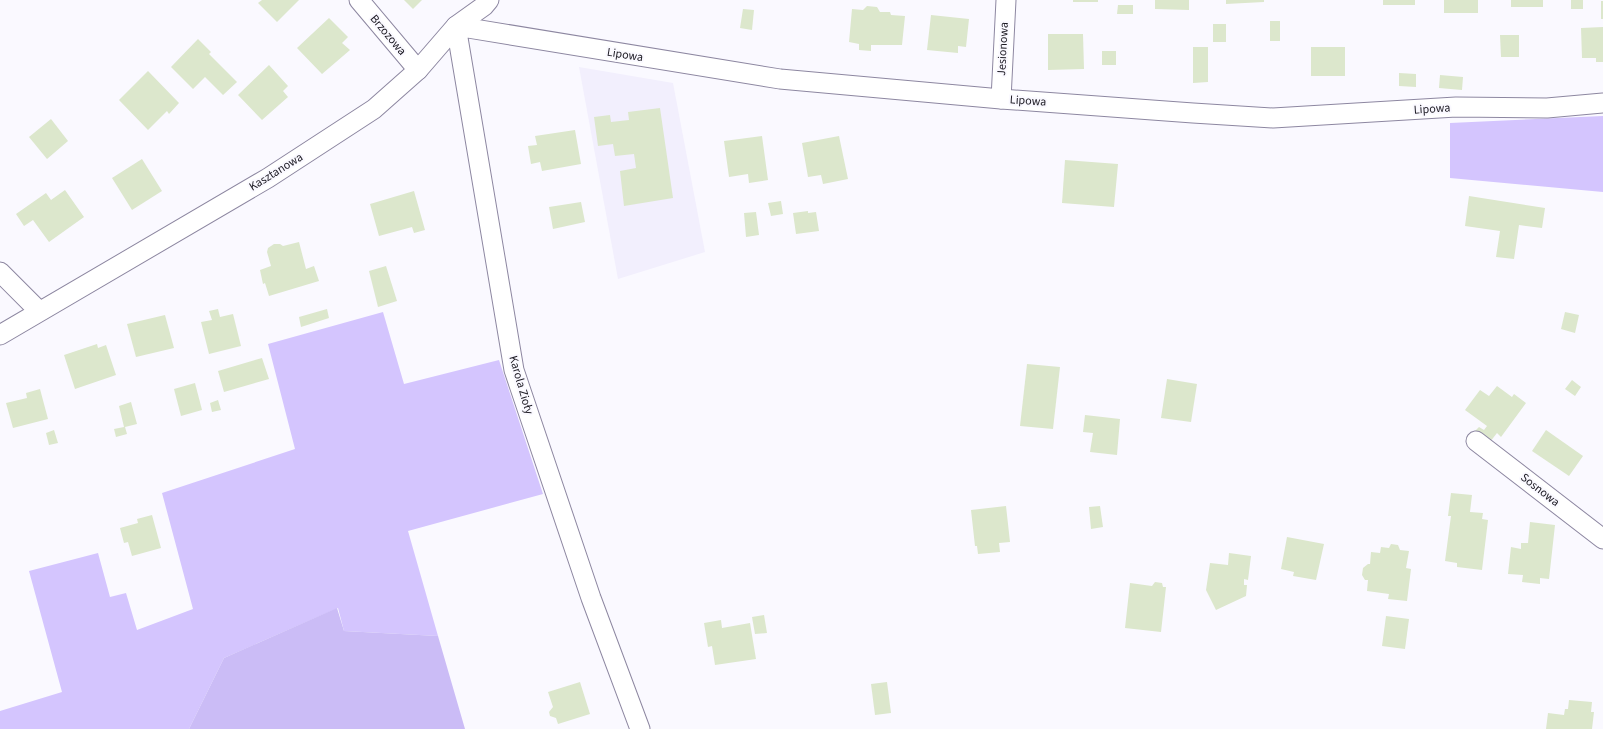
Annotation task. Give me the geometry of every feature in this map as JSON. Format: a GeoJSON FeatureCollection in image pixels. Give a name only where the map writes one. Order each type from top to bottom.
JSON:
{"type":"FeatureCollection","features":[{"type":"Feature","properties":{"kind":"street","name":"Brzozowa"},"geometry":{"type":"LineString","coordinates":[[358,0],[418,70]]}},
{"type":"Feature","properties":{"kind":"street","name":"Kasztanowa"},"geometry":{"type":"LineString","coordinates":[[0,334],[268,178],[374,109],[418,70],[456,26],[484,6],[489,0]]}},
{"type":"Feature","properties":{"kind":"street","name":"Jesionowa"},"geometry":{"type":"LineString","coordinates":[[1001,99],[1006,0]]}},
{"type":"Feature","properties":{"kind":"street","name":"Lipowa"},"geometry":{"type":"LineString","coordinates":[[456,26],[780,79],[1001,99],[1273,118],[1456,107],[1547,108],[1603,103]]}},
{"type":"Feature","properties":{"kind":"street","name":"Karola Zioły"},"geometry":{"type":"LineString","coordinates":[[456,26],[514,370],[591,598],[640,729]]}},
{"type":"Feature","properties":{"kind":"street"},"geometry":{"type":"LineString","coordinates":[[0,272],[39,311]]}},
{"type":"Feature","properties":{"kind":"street","name":"Sosnowa"},"geometry":{"type":"LineString","coordinates":[[1476,441],[1603,539]]}},
{"type":"Feature","properties":{"kind":"shaded area"},"geometry":{"type":"Polygon","coordinates":[[[579,67],[673,83],[705,252],[618,279],[579,67]]]}},
{"type":"Feature","properties":{"kind":"shaded area"},"geometry":{"type":"Polygon","coordinates":[[[1603,116],[1603,192],[1450,178],[1450,123],[1603,116]]]}},
{"type":"Feature","properties":{"kind":"shaded area"},"geometry":{"type":"Polygon","coordinates":[[[383,312],[404,384],[499,360],[543,494],[408,531],[438,636],[344,631],[338,608],[224,658],[189,729],[0,729],[0,711],[62,692],[29,571],[98,553],[110,597],[126,593],[137,630],[193,609],[162,493],[295,449],[268,344],[383,312]]]}},
{"type":"Feature","properties":{"kind":"shaded area"},"geometry":{"type":"Polygon","coordinates":[[[337,608],[344,631],[438,636],[465,729],[189,729],[224,658],[337,608]]]}},
{"type":"Feature","properties":{"kind":"building"},"geometry":{"type":"Polygon","coordinates":[[[262,0],[299,0],[277,22],[258,3],[262,0]]]}},
{"type":"Feature","properties":{"kind":"building"},"geometry":{"type":"Polygon","coordinates":[[[404,0],[422,0],[413,9],[404,0]]]}},
{"type":"Feature","properties":{"kind":"building"},"geometry":{"type":"Polygon","coordinates":[[[1073,0],[1098,0],[1098,2],[1073,2],[1073,0]]]}},
{"type":"Feature","properties":{"kind":"building"},"geometry":{"type":"Polygon","coordinates":[[[1155,0],[1189,0],[1189,10],[1155,9],[1155,0]]]}},
{"type":"Feature","properties":{"kind":"building"},"geometry":{"type":"Polygon","coordinates":[[[1226,0],[1264,0],[1264,2],[1226,4],[1226,0]]]}},
{"type":"Feature","properties":{"kind":"building"},"geometry":{"type":"Polygon","coordinates":[[[1383,0],[1415,0],[1415,5],[1383,5],[1383,0]]]}},
{"type":"Feature","properties":{"kind":"building"},"geometry":{"type":"Polygon","coordinates":[[[1444,0],[1478,0],[1478,13],[1444,13],[1444,0]]]}},
{"type":"Feature","properties":{"kind":"building"},"geometry":{"type":"Polygon","coordinates":[[[1511,0],[1543,0],[1543,7],[1511,7],[1511,0]]]}},
{"type":"Feature","properties":{"kind":"building"},"geometry":{"type":"Polygon","coordinates":[[[1571,0],[1583,0],[1583,9],[1571,9],[1571,0]]]}},
{"type":"Feature","properties":{"kind":"building"},"geometry":{"type":"Polygon","coordinates":[[[1601,1],[1603,1],[1603,19],[1601,19],[1601,1]]]}},
{"type":"Feature","properties":{"kind":"building"},"geometry":{"type":"Polygon","coordinates":[[[1118,5],[1133,5],[1133,14],[1117,14],[1118,5]]]}},
{"type":"Feature","properties":{"kind":"building"},"geometry":{"type":"Polygon","coordinates":[[[867,6],[877,7],[880,12],[890,12],[891,15],[905,16],[902,45],[871,45],[871,51],[859,50],[859,44],[849,42],[852,9],[863,10],[867,6]]]}},
{"type":"Feature","properties":{"kind":"building"},"geometry":{"type":"Polygon","coordinates":[[[743,9],[754,10],[752,30],[740,28],[743,9]]]}},
{"type":"Feature","properties":{"kind":"building"},"geometry":{"type":"Polygon","coordinates":[[[931,15],[969,19],[966,47],[958,46],[958,53],[927,50],[931,15]]]}},
{"type":"Feature","properties":{"kind":"building"},"geometry":{"type":"Polygon","coordinates":[[[329,18],[348,37],[342,43],[350,50],[322,74],[297,48],[329,18]]]}},
{"type":"Feature","properties":{"kind":"building"},"geometry":{"type":"Polygon","coordinates":[[[1270,21],[1280,21],[1280,41],[1270,41],[1270,21]]]}},
{"type":"Feature","properties":{"kind":"building"},"geometry":{"type":"Polygon","coordinates":[[[1213,24],[1226,24],[1226,42],[1213,42],[1213,24]]]}},
{"type":"Feature","properties":{"kind":"building"},"geometry":{"type":"Polygon","coordinates":[[[1603,27],[1603,62],[1596,62],[1596,58],[1582,58],[1581,28],[1603,27]]]}},
{"type":"Feature","properties":{"kind":"building"},"geometry":{"type":"Polygon","coordinates":[[[1048,34],[1083,34],[1084,69],[1048,70],[1048,34]]]}},
{"type":"Feature","properties":{"kind":"building"},"geometry":{"type":"Polygon","coordinates":[[[1500,35],[1519,35],[1519,57],[1501,57],[1500,35]]]}},
{"type":"Feature","properties":{"kind":"building"},"geometry":{"type":"Polygon","coordinates":[[[198,39],[211,52],[209,54],[237,82],[223,95],[205,77],[193,89],[171,67],[198,39]]]}},
{"type":"Feature","properties":{"kind":"building"},"geometry":{"type":"Polygon","coordinates":[[[1193,47],[1208,47],[1208,82],[1193,83],[1193,47]]]}},
{"type":"Feature","properties":{"kind":"building"},"geometry":{"type":"Polygon","coordinates":[[[1311,47],[1345,47],[1345,76],[1311,76],[1311,47]]]}},
{"type":"Feature","properties":{"kind":"building"},"geometry":{"type":"Polygon","coordinates":[[[1102,51],[1116,51],[1116,65],[1102,65],[1102,51]]]}},
{"type":"Feature","properties":{"kind":"building"},"geometry":{"type":"Polygon","coordinates":[[[269,65],[288,86],[283,91],[288,97],[262,120],[238,95],[269,65]]]}},
{"type":"Feature","properties":{"kind":"building"},"geometry":{"type":"Polygon","coordinates":[[[148,71],[179,103],[169,114],[167,111],[148,130],[119,100],[148,71]]]}},
{"type":"Feature","properties":{"kind":"building"},"geometry":{"type":"Polygon","coordinates":[[[1399,73],[1416,74],[1416,87],[1399,86],[1399,73]]]}},
{"type":"Feature","properties":{"kind":"building"},"geometry":{"type":"Polygon","coordinates":[[[1440,75],[1463,77],[1462,90],[1439,88],[1440,75]]]}},
{"type":"Feature","properties":{"kind":"building"},"geometry":{"type":"Polygon","coordinates":[[[660,108],[673,198],[624,206],[620,171],[636,168],[634,154],[615,156],[613,144],[598,146],[594,117],[610,115],[611,122],[629,120],[628,112],[660,108]]]}},
{"type":"Feature","properties":{"kind":"building"},"geometry":{"type":"Polygon","coordinates":[[[51,119],[68,141],[47,159],[29,137],[51,119]]]}},
{"type":"Feature","properties":{"kind":"building"},"geometry":{"type":"Polygon","coordinates":[[[575,130],[581,164],[542,171],[540,162],[531,164],[528,146],[537,145],[535,136],[575,130]]]}},
{"type":"Feature","properties":{"kind":"building"},"geometry":{"type":"Polygon","coordinates":[[[762,136],[768,180],[749,183],[748,174],[729,177],[724,141],[762,136]]]}},
{"type":"Feature","properties":{"kind":"building"},"geometry":{"type":"Polygon","coordinates":[[[839,136],[848,179],[823,184],[821,175],[808,177],[802,143],[839,136]]]}},
{"type":"Feature","properties":{"kind":"building"},"geometry":{"type":"Polygon","coordinates":[[[142,159],[162,191],[132,210],[112,178],[142,159]]]}},
{"type":"Feature","properties":{"kind":"building"},"geometry":{"type":"Polygon","coordinates":[[[1065,160],[1118,164],[1114,207],[1062,203],[1065,160]]]}},
{"type":"Feature","properties":{"kind":"building"},"geometry":{"type":"Polygon","coordinates":[[[65,190],[84,217],[49,242],[33,220],[24,226],[16,214],[46,193],[51,200],[65,190]]]}},
{"type":"Feature","properties":{"kind":"building"},"geometry":{"type":"Polygon","coordinates":[[[414,191],[425,230],[414,233],[412,227],[379,236],[370,204],[414,191]]]}},
{"type":"Feature","properties":{"kind":"building"},"geometry":{"type":"Polygon","coordinates":[[[1469,196],[1545,208],[1542,228],[1519,225],[1514,259],[1496,257],[1500,231],[1465,226],[1469,196]]]}},
{"type":"Feature","properties":{"kind":"building"},"geometry":{"type":"Polygon","coordinates":[[[781,201],[783,214],[771,216],[768,203],[781,201]]]}},
{"type":"Feature","properties":{"kind":"building"},"geometry":{"type":"Polygon","coordinates":[[[581,202],[585,222],[553,229],[549,207],[581,202]]]}},
{"type":"Feature","properties":{"kind":"building"},"geometry":{"type":"Polygon","coordinates":[[[808,211],[808,213],[816,212],[819,231],[796,234],[793,213],[808,211]]]}},
{"type":"Feature","properties":{"kind":"building"},"geometry":{"type":"Polygon","coordinates":[[[756,212],[759,235],[746,237],[744,213],[756,212]]]}},
{"type":"Feature","properties":{"kind":"building"},"geometry":{"type":"Polygon","coordinates":[[[299,242],[306,269],[314,266],[319,281],[269,296],[265,283],[263,284],[260,270],[271,266],[267,252],[268,248],[274,244],[283,246],[299,242]]]}},
{"type":"Feature","properties":{"kind":"building"},"geometry":{"type":"Polygon","coordinates":[[[386,266],[397,301],[378,307],[369,271],[386,266]]]}},
{"type":"Feature","properties":{"kind":"building"},"geometry":{"type":"Polygon","coordinates":[[[218,309],[220,317],[233,314],[241,346],[209,354],[201,322],[212,320],[209,311],[218,309]]]}},
{"type":"Feature","properties":{"kind":"building"},"geometry":{"type":"Polygon","coordinates":[[[327,309],[329,318],[301,327],[299,317],[327,309]]]}},
{"type":"Feature","properties":{"kind":"building"},"geometry":{"type":"Polygon","coordinates":[[[1565,312],[1579,315],[1575,333],[1561,329],[1565,312]]]}},
{"type":"Feature","properties":{"kind":"building"},"geometry":{"type":"Polygon","coordinates":[[[165,315],[174,348],[136,357],[127,324],[165,315]]]}},
{"type":"Feature","properties":{"kind":"building"},"geometry":{"type":"Polygon","coordinates":[[[97,344],[98,348],[106,345],[116,375],[75,389],[64,355],[97,344]]]}},
{"type":"Feature","properties":{"kind":"building"},"geometry":{"type":"Polygon","coordinates":[[[262,358],[269,379],[224,392],[218,371],[262,358]]]}},
{"type":"Feature","properties":{"kind":"building"},"geometry":{"type":"Polygon","coordinates":[[[1027,364],[1060,367],[1053,429],[1020,426],[1027,364]]]}},
{"type":"Feature","properties":{"kind":"building"},"geometry":{"type":"Polygon","coordinates":[[[1167,379],[1197,384],[1191,422],[1161,418],[1167,379]]]}},
{"type":"Feature","properties":{"kind":"building"},"geometry":{"type":"Polygon","coordinates":[[[1572,380],[1581,387],[1575,396],[1565,389],[1572,380]]]}},
{"type":"Feature","properties":{"kind":"building"},"geometry":{"type":"Polygon","coordinates":[[[195,383],[202,410],[181,416],[174,389],[195,383]]]}},
{"type":"Feature","properties":{"kind":"building"},"geometry":{"type":"Polygon","coordinates":[[[1497,386],[1512,397],[1514,394],[1526,403],[1501,437],[1497,433],[1490,442],[1475,431],[1479,427],[1484,430],[1487,426],[1465,410],[1480,390],[1489,396],[1497,386]]]}},
{"type":"Feature","properties":{"kind":"building"},"geometry":{"type":"Polygon","coordinates":[[[40,389],[48,419],[13,428],[6,403],[27,398],[26,393],[40,389]]]}},
{"type":"Feature","properties":{"kind":"building"},"geometry":{"type":"Polygon","coordinates":[[[218,400],[221,410],[212,412],[210,403],[218,400]]]}},
{"type":"Feature","properties":{"kind":"building"},"geometry":{"type":"Polygon","coordinates":[[[131,402],[137,424],[125,427],[127,434],[116,437],[114,429],[124,427],[119,406],[131,402]]]}},
{"type":"Feature","properties":{"kind":"building"},"geometry":{"type":"Polygon","coordinates":[[[1085,415],[1120,419],[1117,455],[1090,452],[1093,433],[1083,432],[1085,415]]]}},
{"type":"Feature","properties":{"kind":"building"},"geometry":{"type":"Polygon","coordinates":[[[54,430],[58,443],[49,445],[46,433],[54,430]]]}},
{"type":"Feature","properties":{"kind":"building"},"geometry":{"type":"Polygon","coordinates":[[[1546,430],[1583,456],[1569,476],[1532,451],[1546,430]]]}},
{"type":"Feature","properties":{"kind":"building"},"geometry":{"type":"Polygon","coordinates":[[[1451,493],[1472,495],[1470,512],[1483,513],[1482,519],[1488,520],[1482,570],[1457,567],[1457,563],[1445,561],[1451,516],[1448,516],[1451,493]]]}},
{"type":"Feature","properties":{"kind":"building"},"geometry":{"type":"Polygon","coordinates":[[[1006,506],[1010,542],[999,543],[1000,552],[978,554],[977,546],[975,546],[971,510],[1006,506]]]}},
{"type":"Feature","properties":{"kind":"building"},"geometry":{"type":"Polygon","coordinates":[[[1100,506],[1103,527],[1091,529],[1089,507],[1100,506]]]}},
{"type":"Feature","properties":{"kind":"building"},"geometry":{"type":"Polygon","coordinates":[[[152,515],[161,548],[132,556],[128,542],[124,543],[120,528],[138,523],[137,519],[152,515]]]}},
{"type":"Feature","properties":{"kind":"building"},"geometry":{"type":"Polygon","coordinates":[[[1530,522],[1555,525],[1549,579],[1540,578],[1540,584],[1522,582],[1523,575],[1508,574],[1511,547],[1521,549],[1521,543],[1528,543],[1530,522]]]}},
{"type":"Feature","properties":{"kind":"building"},"geometry":{"type":"Polygon","coordinates":[[[1287,537],[1324,544],[1316,580],[1293,576],[1294,572],[1281,569],[1287,537]]]}},
{"type":"Feature","properties":{"kind":"building"},"geometry":{"type":"Polygon","coordinates":[[[1391,544],[1398,545],[1400,550],[1409,551],[1406,568],[1411,569],[1407,601],[1388,599],[1389,594],[1367,591],[1368,580],[1365,580],[1362,575],[1363,568],[1370,564],[1371,552],[1380,553],[1381,547],[1389,548],[1391,544]]]}},
{"type":"Feature","properties":{"kind":"building"},"geometry":{"type":"Polygon","coordinates":[[[1229,553],[1251,556],[1248,580],[1244,579],[1244,585],[1247,585],[1246,596],[1216,610],[1206,590],[1210,563],[1228,565],[1229,553]]]}},
{"type":"Feature","properties":{"kind":"building"},"geometry":{"type":"Polygon","coordinates":[[[1155,582],[1162,583],[1163,587],[1166,587],[1161,632],[1125,628],[1130,583],[1152,586],[1155,582]]]}},
{"type":"Feature","properties":{"kind":"building"},"geometry":{"type":"Polygon","coordinates":[[[764,615],[767,633],[755,634],[752,617],[764,615]]]}},
{"type":"Feature","properties":{"kind":"building"},"geometry":{"type":"Polygon","coordinates":[[[1386,616],[1409,619],[1405,649],[1382,646],[1386,616]]]}},
{"type":"Feature","properties":{"kind":"building"},"geometry":{"type":"Polygon","coordinates":[[[721,620],[722,628],[750,623],[756,659],[715,665],[712,646],[708,647],[704,623],[721,620]]]}},
{"type":"Feature","properties":{"kind":"building"},"geometry":{"type":"Polygon","coordinates":[[[580,682],[590,714],[558,724],[556,718],[550,716],[549,712],[553,707],[548,692],[580,682]]]}},
{"type":"Feature","properties":{"kind":"building"},"geometry":{"type":"Polygon","coordinates":[[[887,682],[891,713],[875,715],[871,684],[887,682]]]}},
{"type":"Feature","properties":{"kind":"building"},"geometry":{"type":"Polygon","coordinates":[[[1569,700],[1592,702],[1591,712],[1594,712],[1592,729],[1546,729],[1548,713],[1564,715],[1565,709],[1568,709],[1569,700]]]}}]}
